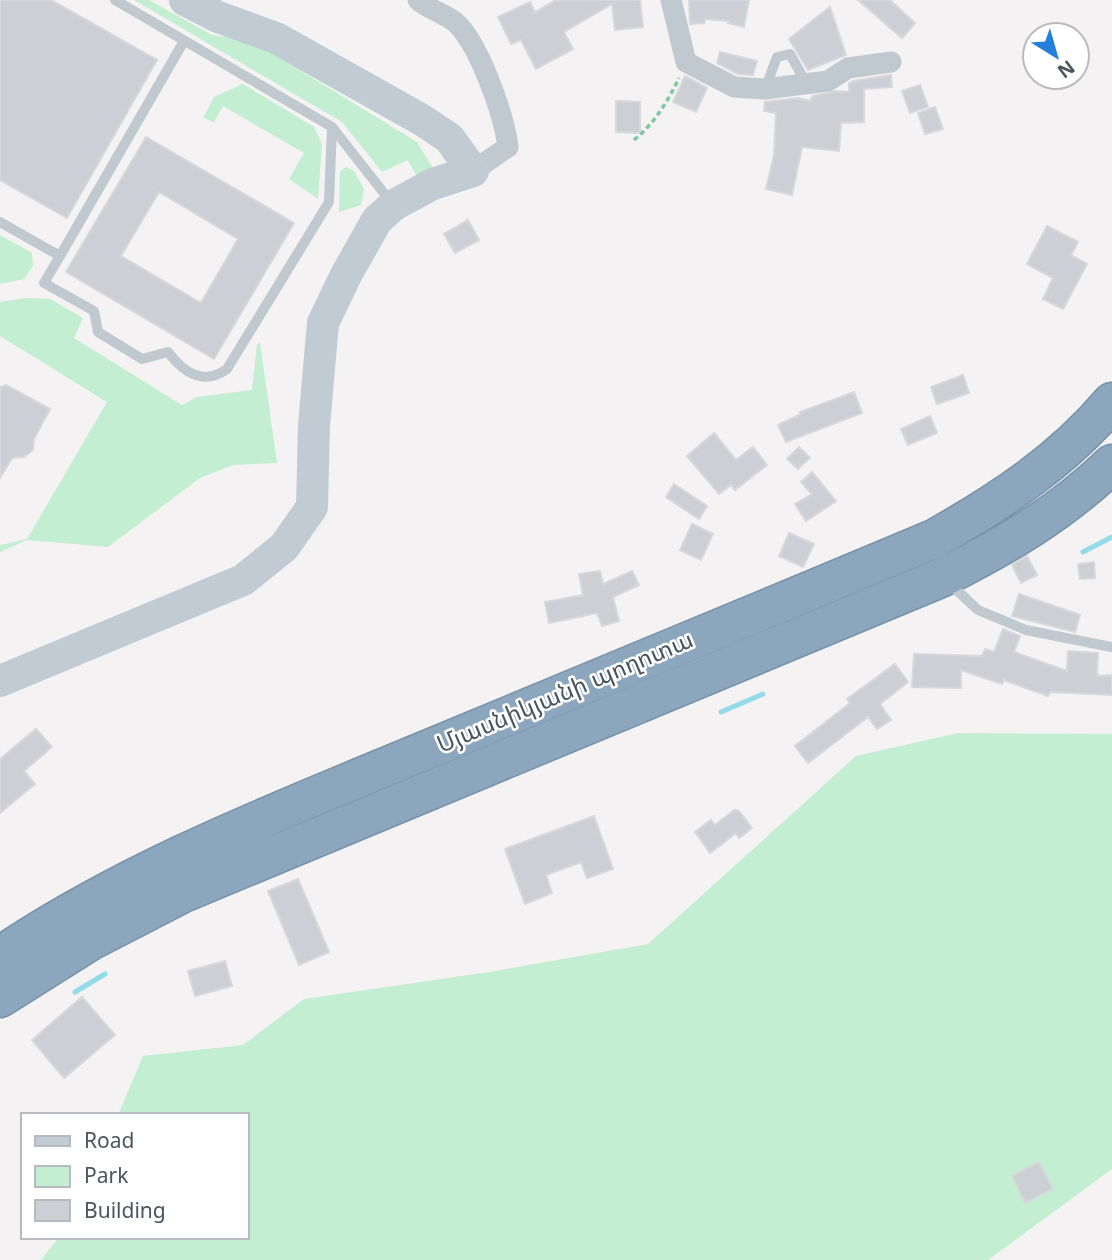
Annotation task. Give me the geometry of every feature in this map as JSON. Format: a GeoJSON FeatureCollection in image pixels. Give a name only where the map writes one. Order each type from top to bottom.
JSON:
{"type":"FeatureCollection","features":[{"type":"Feature","properties":{"kind":"highway","name":"Մյասնիկյանի պողոտա"},"geometry":{"type":"LineString","coordinates":[[0,956],[76,910],[157,867],[284,809],[934,538],[1009,495],[1091,427],[1112,402]]}},
{"type":"Feature","properties":{"kind":"highway","name":"Մյասնիկյանի պողոտա"},"geometry":{"type":"LineString","coordinates":[[0,998],[92,940],[183,893],[943,577],[1014,542],[1065,506],[1112,464]]}},
{"type":"Feature","properties":{"kind":"street"},"geometry":{"type":"LineString","coordinates":[[185,0],[218,17],[276,38],[422,120],[449,138],[473,171]]}},
{"type":"Feature","properties":{"kind":"street"},"geometry":{"type":"LineString","coordinates":[[0,681],[243,580],[284,547],[312,507],[314,425],[323,323],[346,275],[377,220],[394,205],[433,184],[473,171],[508,147],[505,124],[476,49],[457,24],[437,9],[418,0]]}},
{"type":"Feature","properties":{"kind":"street"},"geometry":{"type":"LineString","coordinates":[[671,0],[686,62],[734,87],[765,89],[828,80],[848,68],[891,62]]}},
{"type":"Feature","properties":{"kind":"lane"},"geometry":{"type":"LineString","coordinates":[[115,0],[332,127],[394,205]]}},
{"type":"Feature","properties":{"kind":"lane"},"geometry":{"type":"LineString","coordinates":[[184,41],[44,283],[94,311],[98,332],[142,359],[168,352],[187,373],[208,377],[227,369],[329,202],[332,127]]}},
{"type":"Feature","properties":{"kind":"lane"},"geometry":{"type":"LineString","coordinates":[[765,89],[777,57],[790,54],[806,83]]}},
{"type":"Feature","properties":{"kind":"lane"},"geometry":{"type":"LineString","coordinates":[[0,222],[60,256]]}},
{"type":"Feature","properties":{"kind":"lane"},"geometry":{"type":"LineString","coordinates":[[943,577],[978,610],[1026,630],[1112,647]]}},
{"type":"Feature","properties":{"kind":"path"},"geometry":{"type":"LineString","coordinates":[[634,140],[667,104],[686,62]]}},
{"type":"Feature","properties":{"kind":"green space"},"geometry":{"type":"Polygon","coordinates":[[[134,0],[149,0],[212,35],[252,41],[417,142],[434,170],[417,177],[408,160],[382,172],[342,122],[134,0]]]}},
{"type":"Feature","properties":{"kind":"green space"},"geometry":{"type":"Polygon","coordinates":[[[243,84],[314,127],[322,144],[318,199],[289,179],[304,153],[223,106],[214,122],[203,118],[214,97],[243,84]]]}},
{"type":"Feature","properties":{"kind":"green space"},"geometry":{"type":"Polygon","coordinates":[[[346,167],[354,171],[364,189],[361,205],[339,212],[340,171],[346,167]]]}},
{"type":"Feature","properties":{"kind":"green space"},"geometry":{"type":"Polygon","coordinates":[[[0,235],[32,253],[33,266],[24,279],[0,284],[0,235]]]}},
{"type":"Feature","properties":{"kind":"green space"},"geometry":{"type":"Polygon","coordinates":[[[25,298],[50,299],[83,318],[74,338],[182,405],[197,397],[252,390],[257,344],[260,343],[277,463],[233,465],[200,478],[108,547],[27,540],[0,552],[0,545],[27,539],[107,402],[0,336],[0,302],[25,298]]]}},
{"type":"Feature","properties":{"kind":"green space"},"geometry":{"type":"Polygon","coordinates":[[[958,733],[1112,734],[1112,1169],[988,1260],[41,1260],[57,1239],[248,1239],[248,1113],[119,1113],[143,1056],[243,1045],[304,999],[496,971],[648,944],[856,756],[958,733]]]}},
{"type":"Feature","properties":{"kind":"building"},"geometry":{"type":"Polygon","coordinates":[[[0,0],[51,0],[157,60],[67,218],[0,180],[0,0]]]}},
{"type":"Feature","properties":{"kind":"building"},"geometry":{"type":"Polygon","coordinates":[[[556,0],[640,0],[643,27],[615,30],[612,4],[564,32],[573,49],[536,69],[521,40],[511,44],[498,17],[530,2],[535,12],[556,0]]]}},
{"type":"Feature","properties":{"kind":"building"},"geometry":{"type":"Polygon","coordinates":[[[689,0],[749,0],[744,27],[728,23],[729,21],[705,19],[704,23],[690,24],[689,0]]]}},
{"type":"Feature","properties":{"kind":"building"},"geometry":{"type":"Polygon","coordinates":[[[858,0],[890,0],[915,23],[902,38],[858,0]]]}},
{"type":"Feature","properties":{"kind":"building"},"geometry":{"type":"Polygon","coordinates":[[[830,7],[846,55],[808,70],[789,39],[830,7]]]}},
{"type":"Feature","properties":{"kind":"building"},"geometry":{"type":"Polygon","coordinates":[[[720,52],[757,61],[753,75],[738,74],[717,63],[720,52]]]}},
{"type":"Feature","properties":{"kind":"building"},"geometry":{"type":"Polygon","coordinates":[[[891,75],[892,87],[864,89],[864,122],[841,123],[839,151],[802,147],[792,195],[766,189],[774,155],[776,113],[764,111],[765,102],[798,98],[811,101],[812,96],[836,91],[849,92],[849,83],[853,81],[891,75]]]}},
{"type":"Feature","properties":{"kind":"building"},"geometry":{"type":"Polygon","coordinates":[[[685,76],[707,88],[696,112],[673,102],[685,76]]]}},
{"type":"Feature","properties":{"kind":"building"},"geometry":{"type":"Polygon","coordinates":[[[920,85],[928,107],[910,113],[902,91],[920,85]]]}},
{"type":"Feature","properties":{"kind":"building"},"geometry":{"type":"Polygon","coordinates":[[[616,101],[640,102],[640,133],[616,132],[616,101]]]}},
{"type":"Feature","properties":{"kind":"building"},"geometry":{"type":"Polygon","coordinates":[[[935,107],[943,129],[925,134],[918,113],[935,107]]]}},
{"type":"Feature","properties":{"kind":"building"},"geometry":{"type":"Polygon","coordinates":[[[146,137],[294,223],[214,359],[66,272],[146,137]],[[159,192],[121,256],[201,303],[238,239],[159,192]]]}},
{"type":"Feature","properties":{"kind":"building"},"geometry":{"type":"Polygon","coordinates":[[[468,220],[479,240],[455,253],[444,234],[468,220]]]}},
{"type":"Feature","properties":{"kind":"building"},"geometry":{"type":"Polygon","coordinates":[[[1047,226],[1078,242],[1071,255],[1087,264],[1063,309],[1043,299],[1053,278],[1027,264],[1047,226]]]}},
{"type":"Feature","properties":{"kind":"building"},"geometry":{"type":"Polygon","coordinates":[[[963,375],[969,393],[937,404],[931,387],[963,375]]]}},
{"type":"Feature","properties":{"kind":"building"},"geometry":{"type":"Polygon","coordinates":[[[6,385],[50,409],[34,439],[33,450],[24,457],[12,458],[0,478],[0,387],[6,385]]]}},
{"type":"Feature","properties":{"kind":"building"},"geometry":{"type":"Polygon","coordinates":[[[854,392],[862,413],[786,442],[778,425],[801,414],[800,412],[854,392]]]}},
{"type":"Feature","properties":{"kind":"building"},"geometry":{"type":"Polygon","coordinates":[[[930,416],[937,433],[908,445],[901,429],[930,416]]]}},
{"type":"Feature","properties":{"kind":"building"},"geometry":{"type":"Polygon","coordinates":[[[714,433],[736,460],[753,447],[767,465],[735,490],[731,485],[719,494],[687,456],[714,433]]]}},
{"type":"Feature","properties":{"kind":"building"},"geometry":{"type":"Polygon","coordinates":[[[799,447],[810,458],[798,469],[787,459],[799,447]]]}},
{"type":"Feature","properties":{"kind":"building"},"geometry":{"type":"Polygon","coordinates":[[[812,472],[836,501],[806,521],[795,504],[812,494],[801,482],[812,472]]]}},
{"type":"Feature","properties":{"kind":"building"},"geometry":{"type":"Polygon","coordinates":[[[674,484],[707,506],[699,519],[666,497],[674,484]]]}},
{"type":"Feature","properties":{"kind":"building"},"geometry":{"type":"Polygon","coordinates":[[[692,524],[713,534],[701,560],[680,550],[692,524]]]}},
{"type":"Feature","properties":{"kind":"building"},"geometry":{"type":"Polygon","coordinates":[[[789,533],[814,544],[803,567],[779,556],[789,533]]]}},
{"type":"Feature","properties":{"kind":"building"},"geometry":{"type":"Polygon","coordinates":[[[1027,556],[1037,575],[1021,583],[1012,565],[1027,556]]]}},
{"type":"Feature","properties":{"kind":"building"},"geometry":{"type":"Polygon","coordinates":[[[1094,562],[1095,578],[1080,579],[1078,564],[1094,562]]]}},
{"type":"Feature","properties":{"kind":"building"},"geometry":{"type":"Polygon","coordinates":[[[600,571],[603,584],[632,571],[639,585],[613,597],[619,621],[602,626],[597,613],[549,623],[545,602],[583,595],[579,574],[600,571]]]}},
{"type":"Feature","properties":{"kind":"building"},"geometry":{"type":"Polygon","coordinates":[[[1019,594],[1080,615],[1075,632],[1012,616],[1019,594]]]}},
{"type":"Feature","properties":{"kind":"building"},"geometry":{"type":"Polygon","coordinates":[[[1003,629],[1020,636],[1014,652],[1067,671],[1068,651],[1098,653],[1097,676],[1112,675],[1112,695],[1050,692],[1048,696],[1004,680],[1002,684],[961,670],[961,688],[912,687],[914,654],[982,656],[985,649],[994,652],[1003,629]]]}},
{"type":"Feature","properties":{"kind":"building"},"geometry":{"type":"Polygon","coordinates":[[[895,664],[908,682],[880,704],[891,720],[877,729],[868,717],[808,763],[795,746],[850,703],[847,699],[895,664]]]}},
{"type":"Feature","properties":{"kind":"building"},"geometry":{"type":"Polygon","coordinates":[[[36,729],[52,747],[24,771],[35,784],[0,813],[0,759],[36,729]]]}},
{"type":"Feature","properties":{"kind":"building"},"geometry":{"type":"Polygon","coordinates":[[[734,810],[739,811],[752,828],[739,838],[736,833],[710,853],[695,832],[711,820],[715,825],[734,810]]]}},
{"type":"Feature","properties":{"kind":"building"},"geometry":{"type":"Polygon","coordinates":[[[594,816],[613,869],[587,878],[581,862],[546,875],[552,893],[525,904],[505,849],[594,816]]]}},
{"type":"Feature","properties":{"kind":"building"},"geometry":{"type":"Polygon","coordinates":[[[298,879],[329,952],[299,965],[268,891],[298,879]]]}},
{"type":"Feature","properties":{"kind":"building"},"geometry":{"type":"Polygon","coordinates":[[[225,961],[232,986],[195,996],[188,971],[225,961]]]}},
{"type":"Feature","properties":{"kind":"building"},"geometry":{"type":"Polygon","coordinates":[[[82,997],[115,1035],[64,1078],[32,1040],[82,997]]]}},
{"type":"Feature","properties":{"kind":"building"},"geometry":{"type":"Polygon","coordinates":[[[1039,1162],[1053,1189],[1025,1203],[1012,1176],[1039,1162]]]}},
{"type":"Feature","properties":{"kind":"waterway"},"geometry":{"type":"LineString","coordinates":[[1083,552],[1112,537]]}},
{"type":"Feature","properties":{"kind":"waterway"},"geometry":{"type":"LineString","coordinates":[[721,712],[763,694]]}},
{"type":"Feature","properties":{"kind":"waterway"},"geometry":{"type":"LineString","coordinates":[[75,992],[105,974]]}}]}
